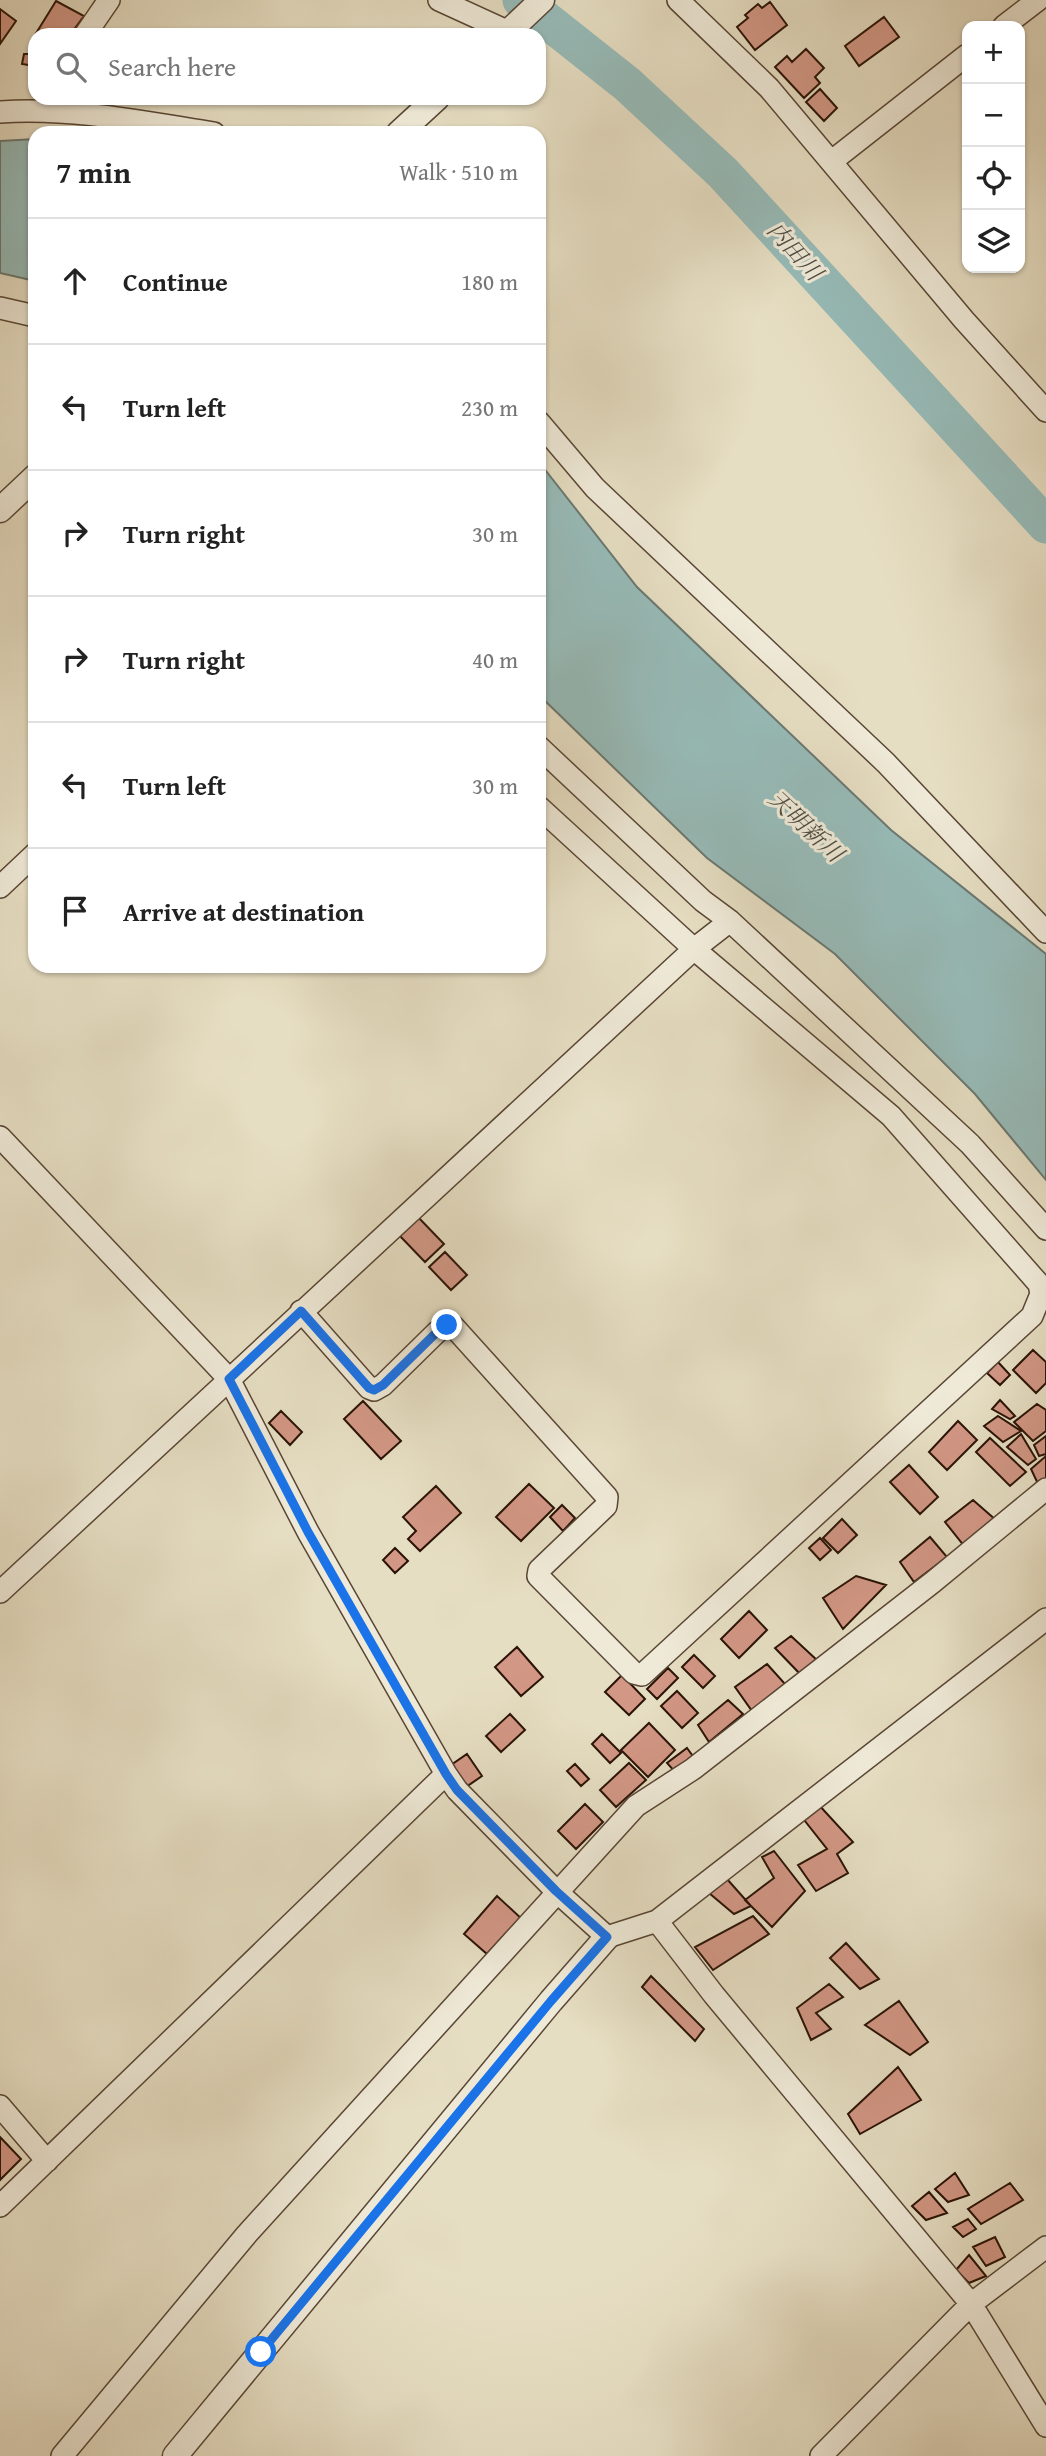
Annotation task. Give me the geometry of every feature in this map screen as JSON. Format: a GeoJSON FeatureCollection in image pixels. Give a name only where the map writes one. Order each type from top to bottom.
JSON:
{"type":"FeatureCollection","features":[{"type":"Feature","properties":{"kind":"street"},"geometry":{"type":"LineString","coordinates":[[90,28],[109,0]]}},
{"type":"Feature","properties":{"kind":"street"},"geometry":{"type":"LineString","coordinates":[[439,0],[497,28]]}},
{"type":"Feature","properties":{"kind":"street"},"geometry":{"type":"LineString","coordinates":[[512,28],[542,0]]}},
{"type":"Feature","properties":{"kind":"street"},"geometry":{"type":"LineString","coordinates":[[678,0],[769,88],[964,320],[1046,411]]}},
{"type":"Feature","properties":{"kind":"street"},"geometry":{"type":"LineString","coordinates":[[1011,21],[1038,0]]}},
{"type":"Feature","properties":{"kind":"street"},"geometry":{"type":"LineString","coordinates":[[832,160],[962,59]]}},
{"type":"Feature","properties":{"kind":"street"},"geometry":{"type":"LineString","coordinates":[[0,112],[33,105]]}},
{"type":"Feature","properties":{"kind":"street"},"geometry":{"type":"LineString","coordinates":[[44,105],[170,126]]}},
{"type":"Feature","properties":{"kind":"street"},"geometry":{"type":"LineString","coordinates":[[407,126],[430,105]]}},
{"type":"Feature","properties":{"kind":"street"},"geometry":{"type":"LineString","coordinates":[[0,308],[28,314]]}},
{"type":"Feature","properties":{"kind":"street"},"geometry":{"type":"LineString","coordinates":[[546,430],[595,488],[886,763],[1046,932]]}},
{"type":"Feature","properties":{"kind":"street"},"geometry":{"type":"LineString","coordinates":[[0,510],[28,484]]}},
{"type":"Feature","properties":{"kind":"street"},"geometry":{"type":"LineString","coordinates":[[546,754],[970,1144],[1046,1229]]}},
{"type":"Feature","properties":{"kind":"street"},"geometry":{"type":"LineString","coordinates":[[301,1311],[369,1388],[374,1390],[383,1385],[437,1332],[447,1325],[453,1326],[607,1497],[606,1506],[539,1570],[538,1576],[634,1673],[642,1675],[1032,1316],[1041,1294],[1039,1284],[891,1116],[694,949],[546,813]]}},
{"type":"Feature","properties":{"kind":"street"},"geometry":{"type":"LineString","coordinates":[[0,887],[28,861]]}},
{"type":"Feature","properties":{"kind":"street"},"geometry":{"type":"LineString","coordinates":[[0,1592],[694,949],[730,921]]}},
{"type":"Feature","properties":{"kind":"street"},"geometry":{"type":"LineString","coordinates":[[0,1136],[229,1379],[308,1532],[446,1774],[457,1790],[558,1893],[607,1937]]}},
{"type":"Feature","properties":{"kind":"street"},"geometry":{"type":"LineString","coordinates":[[62,2456],[247,2235],[636,1806],[693,1769],[933,1582],[1046,1489]]}},
{"type":"Feature","properties":{"kind":"street"},"geometry":{"type":"LineString","coordinates":[[175,2456],[607,1937],[657,1921],[1046,1619]]}},
{"type":"Feature","properties":{"kind":"street"},"geometry":{"type":"LineString","coordinates":[[0,2206],[446,1774]]}},
{"type":"Feature","properties":{"kind":"street"},"geometry":{"type":"LineString","coordinates":[[657,1921],[714,1995],[971,2304],[1046,2426]]}},
{"type":"Feature","properties":{"kind":"street"},"geometry":{"type":"LineString","coordinates":[[0,2106],[47,2161]]}},
{"type":"Feature","properties":{"kind":"street"},"geometry":{"type":"LineString","coordinates":[[821,2456],[971,2304],[1046,2247]]}},
{"type":"Feature","properties":{"kind":"water"},"geometry":{"type":"Polygon","coordinates":[[[28,139],[28,279],[0,273],[0,141],[28,139]]]}},
{"type":"Feature","properties":{"kind":"water","name":"天明新川"},"geometry":{"type":"Polygon","coordinates":[[[546,471],[637,587],[891,830],[1046,954],[1046,1180],[975,1094],[835,954],[707,858],[546,702],[546,471]]]}},
{"type":"Feature","properties":{"kind":"building"},"geometry":{"type":"Polygon","coordinates":[[[56,1],[84,16],[75,28],[39,28],[56,1]]]}},
{"type":"Feature","properties":{"kind":"building"},"geometry":{"type":"Polygon","coordinates":[[[770,2],[787,25],[755,50],[737,27],[748,18],[745,15],[758,4],[762,8],[770,2]]]}},
{"type":"Feature","properties":{"kind":"building"},"geometry":{"type":"Polygon","coordinates":[[[0,9],[16,21],[0,44],[0,9]]]}},
{"type":"Feature","properties":{"kind":"building"},"geometry":{"type":"Polygon","coordinates":[[[884,17],[899,37],[859,66],[845,46],[884,17]]]}},
{"type":"Feature","properties":{"kind":"building"},"geometry":{"type":"Polygon","coordinates":[[[806,49],[824,68],[815,77],[820,83],[804,98],[775,67],[787,56],[792,62],[806,49]]]}},
{"type":"Feature","properties":{"kind":"building"},"geometry":{"type":"Polygon","coordinates":[[[24,54],[28,54],[28,65],[22,64],[24,54]]]}},
{"type":"Feature","properties":{"kind":"building"},"geometry":{"type":"Polygon","coordinates":[[[820,89],[837,108],[824,121],[806,102],[820,89]]]}},
{"type":"Feature","properties":{"kind":"building"},"geometry":{"type":"Polygon","coordinates":[[[417,1216],[444,1244],[425,1262],[398,1234],[417,1216]]]}},
{"type":"Feature","properties":{"kind":"building"},"geometry":{"type":"Polygon","coordinates":[[[445,1252],[467,1275],[451,1290],[429,1267],[445,1252]]]}},
{"type":"Feature","properties":{"kind":"building"},"geometry":{"type":"Polygon","coordinates":[[[1033,1350],[1046,1362],[1046,1383],[1036,1393],[1013,1370],[1033,1350]]]}},
{"type":"Feature","properties":{"kind":"building"},"geometry":{"type":"Polygon","coordinates":[[[998,1362],[1010,1375],[1000,1385],[987,1373],[998,1362]]]}},
{"type":"Feature","properties":{"kind":"building"},"geometry":{"type":"Polygon","coordinates":[[[1000,1400],[1015,1416],[1010,1419],[992,1409],[1000,1400]]]}},
{"type":"Feature","properties":{"kind":"building"},"geometry":{"type":"Polygon","coordinates":[[[363,1401],[401,1441],[381,1459],[344,1419],[363,1401]]]}},
{"type":"Feature","properties":{"kind":"building"},"geometry":{"type":"Polygon","coordinates":[[[1037,1404],[1046,1410],[1046,1431],[1033,1441],[1014,1422],[1037,1404]]]}},
{"type":"Feature","properties":{"kind":"building"},"geometry":{"type":"Polygon","coordinates":[[[281,1411],[302,1432],[290,1445],[269,1423],[281,1411]]]}},
{"type":"Feature","properties":{"kind":"building"},"geometry":{"type":"Polygon","coordinates":[[[998,1416],[1021,1431],[1003,1442],[984,1426],[998,1416]]]}},
{"type":"Feature","properties":{"kind":"building"},"geometry":{"type":"Polygon","coordinates":[[[958,1421],[977,1440],[947,1470],[929,1452],[958,1421]]]}},
{"type":"Feature","properties":{"kind":"building"},"geometry":{"type":"Polygon","coordinates":[[[1021,1434],[1036,1459],[1028,1465],[1007,1447],[1021,1434]]]}},
{"type":"Feature","properties":{"kind":"building"},"geometry":{"type":"Polygon","coordinates":[[[1046,1436],[1046,1454],[1039,1456],[1034,1445],[1046,1436]]]}},
{"type":"Feature","properties":{"kind":"building"},"geometry":{"type":"Polygon","coordinates":[[[990,1438],[1026,1472],[1010,1486],[976,1452],[990,1438]]]}},
{"type":"Feature","properties":{"kind":"building"},"geometry":{"type":"Polygon","coordinates":[[[1046,1456],[1046,1481],[1039,1486],[1031,1469],[1046,1456]]]}},
{"type":"Feature","properties":{"kind":"building"},"geometry":{"type":"Polygon","coordinates":[[[909,1465],[938,1497],[920,1514],[890,1482],[909,1465]]]}},
{"type":"Feature","properties":{"kind":"building"},"geometry":{"type":"Polygon","coordinates":[[[529,1484],[554,1508],[521,1541],[496,1517],[529,1484]]]}},
{"type":"Feature","properties":{"kind":"building"},"geometry":{"type":"Polygon","coordinates":[[[436,1486],[461,1513],[420,1551],[408,1539],[416,1531],[403,1517],[436,1486]]]}},
{"type":"Feature","properties":{"kind":"building"},"geometry":{"type":"Polygon","coordinates":[[[973,1500],[997,1521],[965,1547],[945,1522],[973,1500]]]}},
{"type":"Feature","properties":{"kind":"building"},"geometry":{"type":"Polygon","coordinates":[[[562,1505],[575,1518],[563,1531],[550,1517],[562,1505]]]}},
{"type":"Feature","properties":{"kind":"building"},"geometry":{"type":"Polygon","coordinates":[[[842,1519],[857,1535],[838,1553],[823,1538],[842,1519]]]}},
{"type":"Feature","properties":{"kind":"building"},"geometry":{"type":"Polygon","coordinates":[[[930,1537],[947,1557],[914,1582],[900,1562],[930,1537]]]}},
{"type":"Feature","properties":{"kind":"building"},"geometry":{"type":"Polygon","coordinates":[[[820,1538],[831,1550],[820,1560],[809,1548],[820,1538]]]}},
{"type":"Feature","properties":{"kind":"building"},"geometry":{"type":"Polygon","coordinates":[[[395,1548],[408,1561],[395,1573],[383,1560],[395,1548]]]}},
{"type":"Feature","properties":{"kind":"building"},"geometry":{"type":"Polygon","coordinates":[[[856,1576],[886,1585],[843,1629],[823,1598],[856,1576]]]}},
{"type":"Feature","properties":{"kind":"building"},"geometry":{"type":"Polygon","coordinates":[[[749,1611],[767,1630],[739,1658],[721,1639],[749,1611]]]}},
{"type":"Feature","properties":{"kind":"building"},"geometry":{"type":"Polygon","coordinates":[[[791,1636],[819,1662],[803,1677],[775,1648],[791,1636]]]}},
{"type":"Feature","properties":{"kind":"building"},"geometry":{"type":"Polygon","coordinates":[[[517,1647],[543,1677],[521,1696],[495,1667],[517,1647]]]}},
{"type":"Feature","properties":{"kind":"building"},"geometry":{"type":"Polygon","coordinates":[[[694,1655],[715,1676],[703,1688],[682,1667],[694,1655]]]}},
{"type":"Feature","properties":{"kind":"building"},"geometry":{"type":"Polygon","coordinates":[[[767,1664],[786,1685],[752,1711],[735,1687],[767,1664]]]}},
{"type":"Feature","properties":{"kind":"building"},"geometry":{"type":"Polygon","coordinates":[[[668,1668],[678,1678],[657,1699],[647,1689],[668,1668]]]}},
{"type":"Feature","properties":{"kind":"building"},"geometry":{"type":"Polygon","coordinates":[[[622,1675],[645,1699],[629,1715],[605,1692],[622,1675]]]}},
{"type":"Feature","properties":{"kind":"building"},"geometry":{"type":"Polygon","coordinates":[[[677,1691],[698,1713],[682,1728],[661,1706],[677,1691]]]}},
{"type":"Feature","properties":{"kind":"building"},"geometry":{"type":"Polygon","coordinates":[[[728,1700],[743,1714],[709,1742],[698,1725],[728,1700]]]}},
{"type":"Feature","properties":{"kind":"building"},"geometry":{"type":"Polygon","coordinates":[[[510,1714],[525,1730],[501,1752],[486,1736],[510,1714]]]}},
{"type":"Feature","properties":{"kind":"building"},"geometry":{"type":"Polygon","coordinates":[[[649,1723],[675,1750],[648,1777],[621,1750],[649,1723]]]}},
{"type":"Feature","properties":{"kind":"building"},"geometry":{"type":"Polygon","coordinates":[[[602,1734],[621,1753],[610,1763],[592,1744],[602,1734]]]}},
{"type":"Feature","properties":{"kind":"building"},"geometry":{"type":"Polygon","coordinates":[[[687,1748],[695,1759],[675,1772],[667,1763],[687,1748]]]}},
{"type":"Feature","properties":{"kind":"building"},"geometry":{"type":"Polygon","coordinates":[[[467,1754],[482,1776],[466,1787],[451,1765],[467,1754]]]}},
{"type":"Feature","properties":{"kind":"building"},"geometry":{"type":"Polygon","coordinates":[[[629,1763],[646,1780],[616,1807],[600,1790],[629,1763]]]}},
{"type":"Feature","properties":{"kind":"building"},"geometry":{"type":"Polygon","coordinates":[[[575,1764],[589,1779],[581,1786],[567,1771],[575,1764]]]}},
{"type":"Feature","properties":{"kind":"building"},"geometry":{"type":"Polygon","coordinates":[[[585,1804],[603,1822],[576,1849],[558,1831],[585,1804]]]}},
{"type":"Feature","properties":{"kind":"building"},"geometry":{"type":"Polygon","coordinates":[[[818,1804],[853,1842],[837,1854],[848,1873],[816,1891],[798,1865],[827,1849],[801,1816],[818,1804]]]}},
{"type":"Feature","properties":{"kind":"building"},"geometry":{"type":"Polygon","coordinates":[[[774,1851],[805,1891],[772,1927],[745,1900],[774,1878],[762,1857],[774,1851]]]}},
{"type":"Feature","properties":{"kind":"building"},"geometry":{"type":"Polygon","coordinates":[[[727,1879],[751,1906],[734,1914],[709,1893],[727,1879]]]}},
{"type":"Feature","properties":{"kind":"building"},"geometry":{"type":"Polygon","coordinates":[[[497,1896],[523,1920],[509,1936],[506,1933],[487,1954],[464,1934],[497,1896]]]}},
{"type":"Feature","properties":{"kind":"building"},"geometry":{"type":"Polygon","coordinates":[[[753,1916],[769,1934],[713,1970],[695,1947],[753,1916]]]}},
{"type":"Feature","properties":{"kind":"building"},"geometry":{"type":"Polygon","coordinates":[[[846,1943],[879,1979],[860,1989],[830,1958],[846,1943]]]}},
{"type":"Feature","properties":{"kind":"building"},"geometry":{"type":"Polygon","coordinates":[[[651,1976],[704,2029],[695,2041],[642,1987],[651,1976]]]}},
{"type":"Feature","properties":{"kind":"building"},"geometry":{"type":"Polygon","coordinates":[[[829,1984],[843,1997],[816,2013],[831,2029],[811,2040],[797,2008],[829,1984]]]}},
{"type":"Feature","properties":{"kind":"building"},"geometry":{"type":"Polygon","coordinates":[[[899,2001],[928,2042],[910,2055],[865,2025],[899,2001]]]}},
{"type":"Feature","properties":{"kind":"building"},"geometry":{"type":"Polygon","coordinates":[[[898,2067],[921,2100],[860,2134],[848,2114],[898,2067]]]}},
{"type":"Feature","properties":{"kind":"building"},"geometry":{"type":"Polygon","coordinates":[[[0,2137],[21,2159],[0,2180],[0,2137]]]}},
{"type":"Feature","properties":{"kind":"building"},"geometry":{"type":"Polygon","coordinates":[[[955,2173],[969,2195],[948,2202],[935,2189],[955,2173]]]}},
{"type":"Feature","properties":{"kind":"building"},"geometry":{"type":"Polygon","coordinates":[[[1010,2183],[1023,2200],[981,2224],[968,2209],[1010,2183]]]}},
{"type":"Feature","properties":{"kind":"building"},"geometry":{"type":"Polygon","coordinates":[[[929,2192],[947,2213],[926,2220],[912,2206],[929,2192]]]}},
{"type":"Feature","properties":{"kind":"building"},"geometry":{"type":"Polygon","coordinates":[[[968,2219],[976,2229],[963,2237],[953,2227],[968,2219]]]}},
{"type":"Feature","properties":{"kind":"building"},"geometry":{"type":"Polygon","coordinates":[[[995,2237],[1005,2257],[986,2266],[973,2247],[995,2237]]]}},
{"type":"Feature","properties":{"kind":"building"},"geometry":{"type":"Polygon","coordinates":[[[969,2255],[986,2276],[969,2283],[956,2270],[969,2255]]]}},
{"type":"Feature","properties":{"kind":"waterway","name":"内田川"},"geometry":{"type":"LineString","coordinates":[[521,0],[627,84],[723,173],[1046,525]]}},
{"type":"Feature","properties":{"kind":"route"},"geometry":{"type":"LineString","coordinates":[[261,2352],[607,1937],[556,1891],[457,1790],[446,1774],[308,1532],[229,1379],[301,1311],[369,1388],[374,1390],[383,1385],[447,1325]]}}]}
